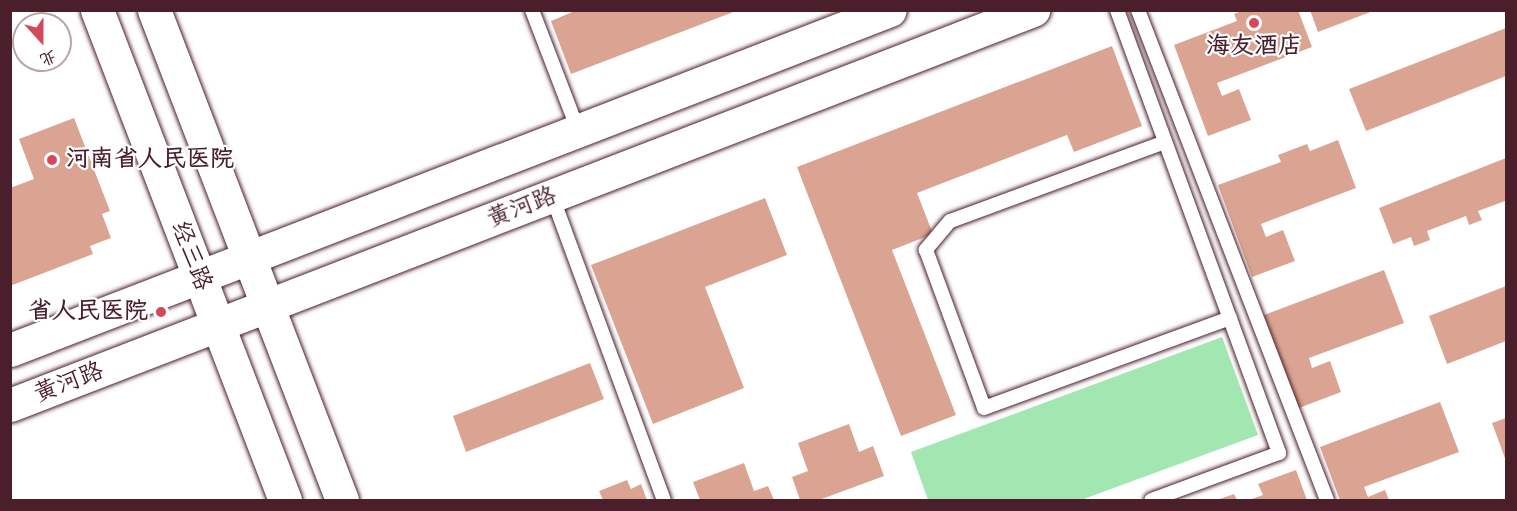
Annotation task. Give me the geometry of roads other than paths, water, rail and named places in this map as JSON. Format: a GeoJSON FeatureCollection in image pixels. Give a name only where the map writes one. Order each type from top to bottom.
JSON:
{"type":"FeatureCollection","features":[{"type":"Feature","properties":{"kind":"main road","name":"经三路"},"geometry":{"type":"LineString","coordinates":[[97,10],[285,501]]}},
{"type":"Feature","properties":{"kind":"main road"},"geometry":{"type":"LineString","coordinates":[[154,10],[342,501]]}},
{"type":"Feature","properties":{"kind":"main road"},"geometry":{"type":"LineString","coordinates":[[10,350],[890,10]]}},
{"type":"Feature","properties":{"kind":"main road","name":"黄河路"},"geometry":{"type":"LineString","coordinates":[[10,405],[1034,10]]}},
{"type":"Feature","properties":{"kind":"lane"},"geometry":{"type":"LineString","coordinates":[[532,10],[578,130]]}},
{"type":"Feature","properties":{"kind":"lane"},"geometry":{"type":"LineString","coordinates":[[1117,10],[1280,453],[1150,501]]}},
{"type":"Feature","properties":{"kind":"lane"},"geometry":{"type":"LineString","coordinates":[[1138,10],[1327,501]]}},
{"type":"Feature","properties":{"kind":"lane"},"geometry":{"type":"LineString","coordinates":[[1165,142],[950,221],[926,250],[937,282],[984,408],[1230,318]]}},
{"type":"Feature","properties":{"kind":"lane"},"geometry":{"type":"LineString","coordinates":[[552,196],[664,501]]}},
{"type":"Feature","properties":{"kind":"place","name":"海友酒店"},"geometry":{"type":"Point","coordinates":[1254,23]}},
{"type":"Feature","properties":{"kind":"place","name":"河南省人民医院"},"geometry":{"type":"Point","coordinates":[52,160]}},
{"type":"Feature","properties":{"kind":"place","name":"省人民医院"},"geometry":{"type":"Point","coordinates":[161,312]}}]}
